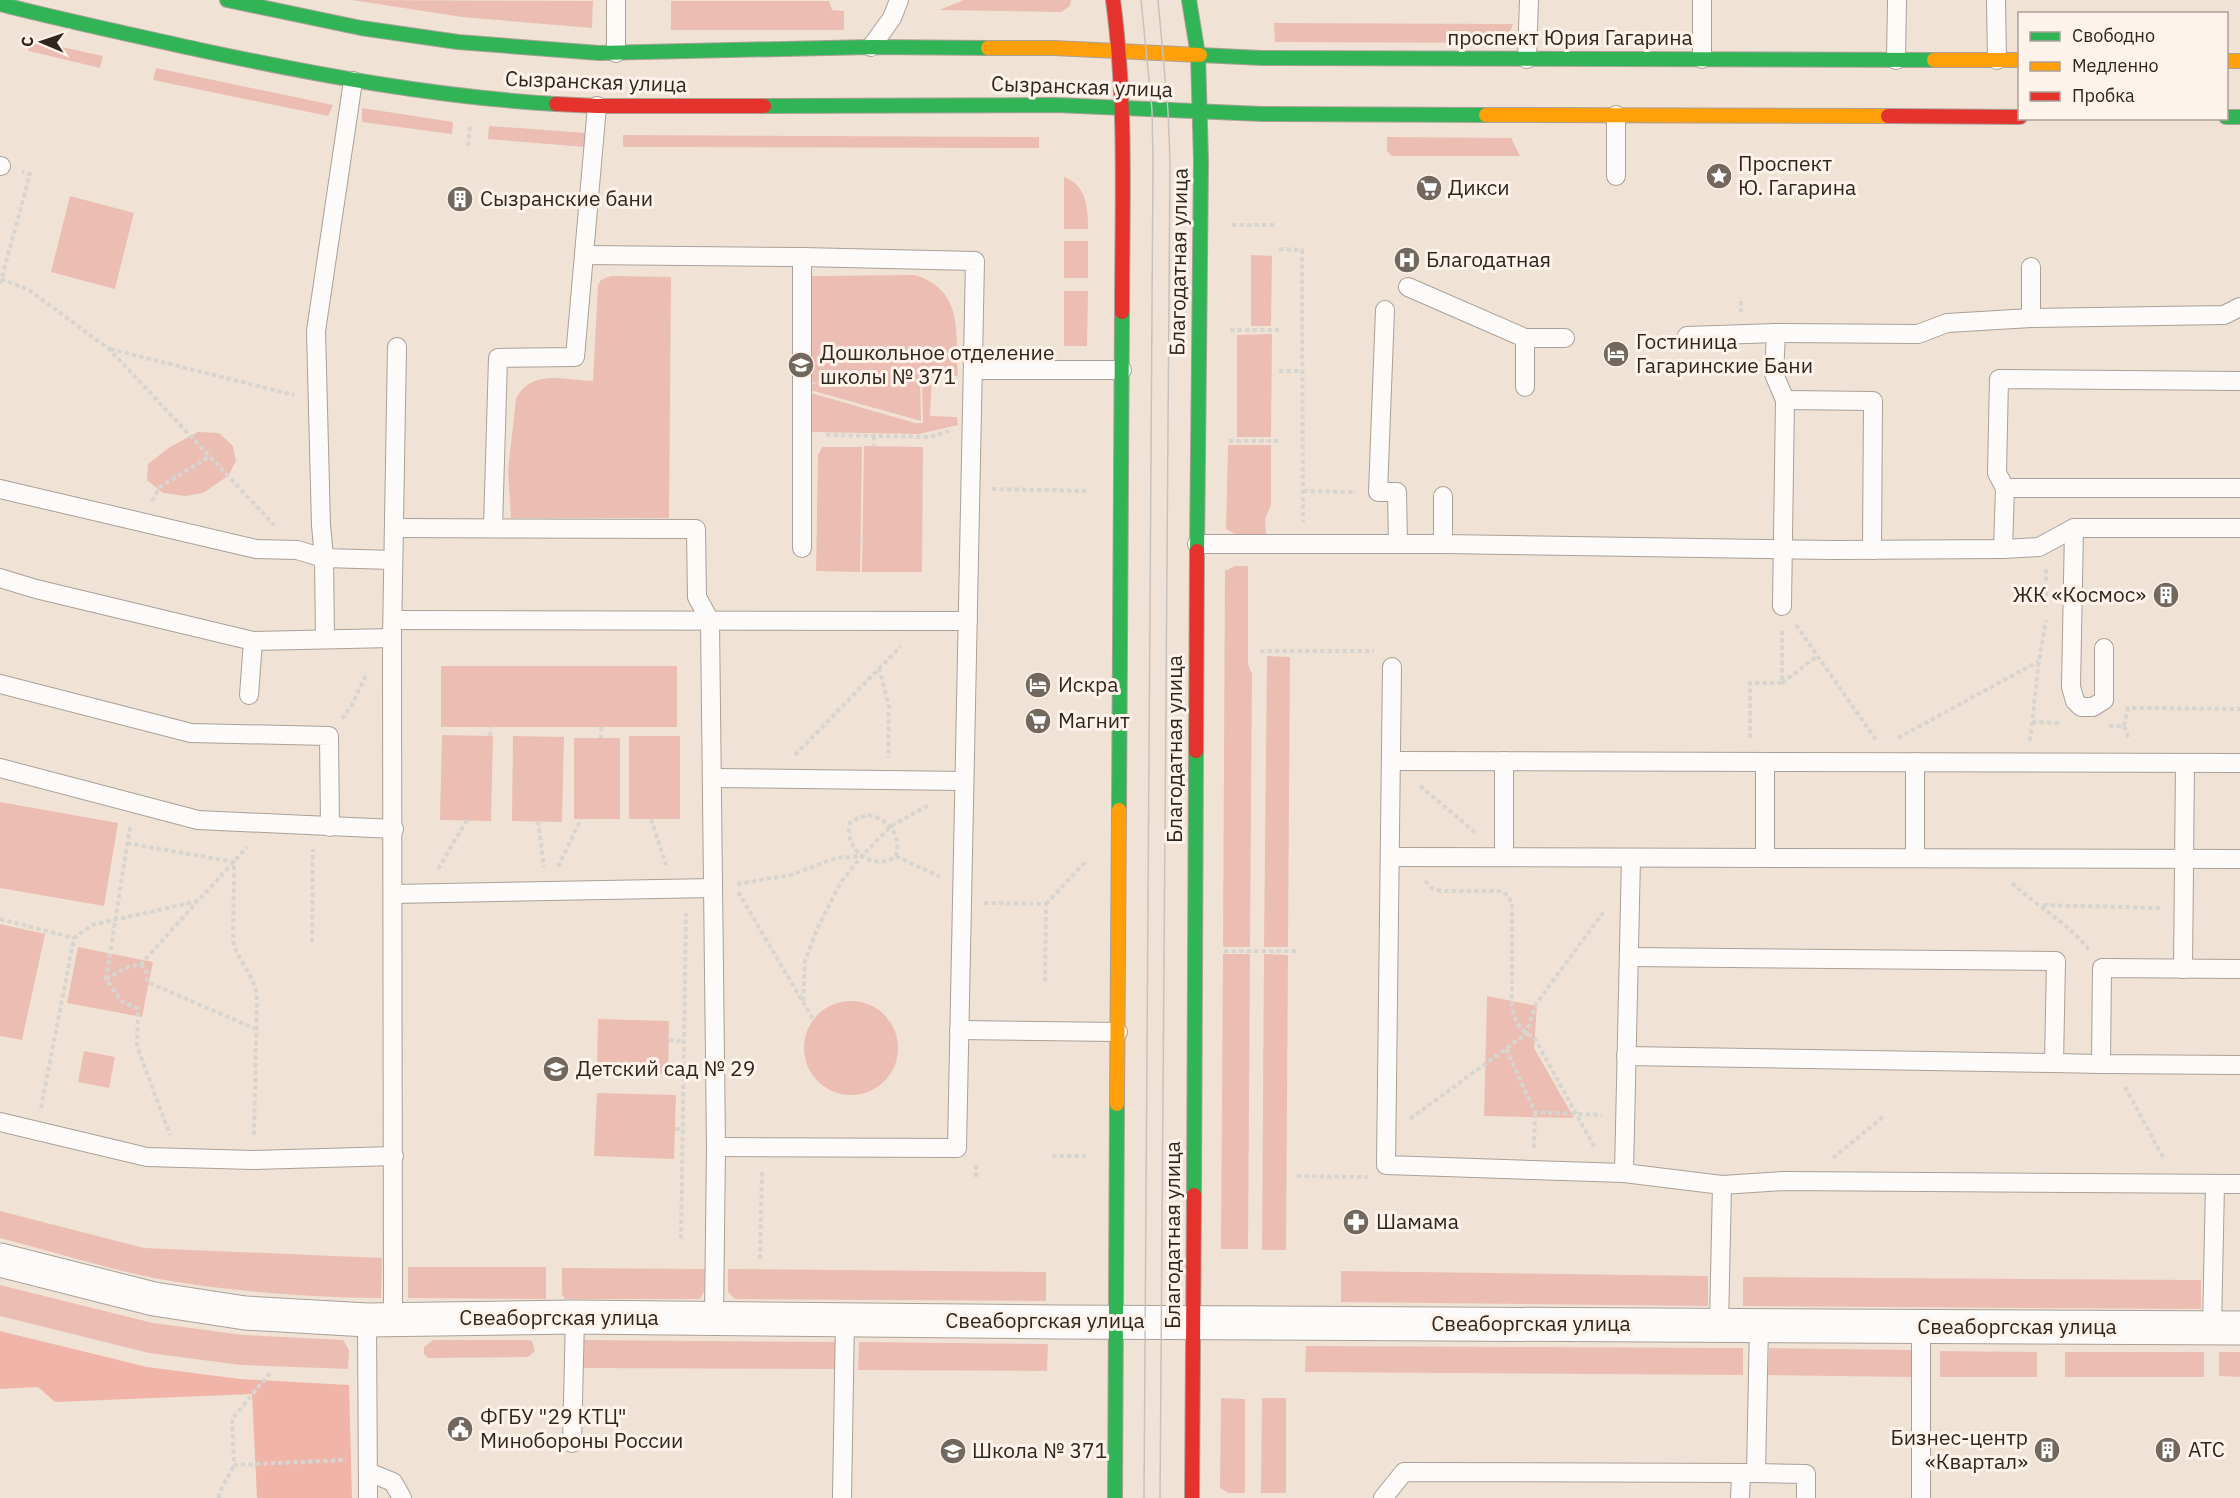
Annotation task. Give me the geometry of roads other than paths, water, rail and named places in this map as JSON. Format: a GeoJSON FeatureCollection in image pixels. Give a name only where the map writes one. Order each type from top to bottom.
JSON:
{"type":"FeatureCollection","features":[{"type":"Feature","properties":{"kind":"main road","name":"Сызранская улица"},"geometry":{"type":"LineString","coordinates":[[227,0],[361,28],[458,42],[552,51],[622,52],[871,47],[1054,48],[1120,51]]}},
{"type":"Feature","properties":{"kind":"main road"},"geometry":{"type":"LineString","coordinates":[[1113,0],[1120,51],[1123,109],[1115,1498]]}},
{"type":"Feature","properties":{"kind":"main road","name":"Благодатная улица"},"geometry":{"type":"LineString","coordinates":[[1189,0],[1198,55],[1200,111],[1192,1498]]}},
{"type":"Feature","properties":{"kind":"main road"},"geometry":{"type":"LineString","coordinates":[[231,19],[241,3]]}},
{"type":"Feature","properties":{"kind":"main road","name":"Сызранская улица"},"geometry":{"type":"LineString","coordinates":[[0,4],[231,51],[353,81],[498,100],[597,106],[1056,105],[1200,111]]}},
{"type":"Feature","properties":{"kind":"main road","name":"проспект Юрия Гагарина"},"geometry":{"type":"LineString","coordinates":[[1120,51],[1262,58],[2018,60]]}},
{"type":"Feature","properties":{"kind":"main road"},"geometry":{"type":"LineString","coordinates":[[1200,111],[1262,114],[2018,117]]}},
{"type":"Feature","properties":{"kind":"street","name":"Свеаборгская улица"},"geometry":{"type":"LineString","coordinates":[[0,1260],[154,1299],[245,1313],[380,1320],[714,1317],[2226,1328]]}},
{"type":"Feature","properties":{"kind":"lane"},"geometry":{"type":"LineString","coordinates":[[616,0],[622,52]]}},
{"type":"Feature","properties":{"kind":"lane"},"geometry":{"type":"LineString","coordinates":[[622,52],[628,0]]}},
{"type":"Feature","properties":{"kind":"lane"},"geometry":{"type":"LineString","coordinates":[[871,47],[892,18],[899,0]]}},
{"type":"Feature","properties":{"kind":"lane"},"geometry":{"type":"LineString","coordinates":[[1527,59],[1529,0]]}},
{"type":"Feature","properties":{"kind":"lane"},"geometry":{"type":"LineString","coordinates":[[1702,0],[1702,60]]}},
{"type":"Feature","properties":{"kind":"lane"},"geometry":{"type":"LineString","coordinates":[[1896,60],[1897,0]]}},
{"type":"Feature","properties":{"kind":"lane"},"geometry":{"type":"LineString","coordinates":[[1996,0],[1997,60]]}},
{"type":"Feature","properties":{"kind":"lane"},"geometry":{"type":"LineString","coordinates":[[326,639],[316,331],[353,81]]}},
{"type":"Feature","properties":{"kind":"lane"},"geometry":{"type":"LineString","coordinates":[[493,528],[498,358],[576,357],[597,106]]}},
{"type":"Feature","properties":{"kind":"lane"},"geometry":{"type":"LineString","coordinates":[[1616,115],[1616,176]]}},
{"type":"Feature","properties":{"kind":"lane"},"geometry":{"type":"LineString","coordinates":[[584,255],[975,261],[957,1148],[716,1147]]}},
{"type":"Feature","properties":{"kind":"lane"},"geometry":{"type":"LineString","coordinates":[[802,257],[802,548]]}},
{"type":"Feature","properties":{"kind":"lane"},"geometry":{"type":"LineString","coordinates":[[2031,267],[2031,318]]}},
{"type":"Feature","properties":{"kind":"lane"},"geometry":{"type":"LineString","coordinates":[[1408,287],[1525,338],[1565,338]]}},
{"type":"Feature","properties":{"kind":"lane"},"geometry":{"type":"LineString","coordinates":[[1687,336],[1776,333],[1918,334],[1947,323],[2031,318],[2224,315],[2240,307]]}},
{"type":"Feature","properties":{"kind":"lane"},"geometry":{"type":"LineString","coordinates":[[1385,310],[1378,492],[1397,492],[1398,544]]}},
{"type":"Feature","properties":{"kind":"lane"},"geometry":{"type":"LineString","coordinates":[[1776,333],[1774,374],[1785,400],[1782,549],[1777,603]]}},
{"type":"Feature","properties":{"kind":"lane"},"geometry":{"type":"LineString","coordinates":[[1525,338],[1525,387]]}},
{"type":"Feature","properties":{"kind":"lane"},"geometry":{"type":"LineString","coordinates":[[368,1498],[368,1466],[394,1156],[392,638],[397,347]]}},
{"type":"Feature","properties":{"kind":"lane"},"geometry":{"type":"LineString","coordinates":[[974,370],[1122,370]]}},
{"type":"Feature","properties":{"kind":"lane"},"geometry":{"type":"LineString","coordinates":[[2003,549],[2005,488],[1997,473],[1999,379],[2240,381]]}},
{"type":"Feature","properties":{"kind":"lane"},"geometry":{"type":"LineString","coordinates":[[1785,400],[1873,401],[1872,550]]}},
{"type":"Feature","properties":{"kind":"lane"},"geometry":{"type":"LineString","coordinates":[[2005,488],[2240,488]]}},
{"type":"Feature","properties":{"kind":"lane"},"geometry":{"type":"LineString","coordinates":[[0,489],[256,549],[297,550],[324,558],[393,560]]}},
{"type":"Feature","properties":{"kind":"lane"},"geometry":{"type":"LineString","coordinates":[[1443,496],[1443,544]]}},
{"type":"Feature","properties":{"kind":"lane"},"geometry":{"type":"LineString","coordinates":[[394,528],[696,529],[697,597],[710,621],[716,1147],[714,1317]]}},
{"type":"Feature","properties":{"kind":"lane"},"geometry":{"type":"LineString","coordinates":[[1197,544],[1443,544],[1872,550],[2003,549],[2039,547],[2074,528],[2240,528]]}},
{"type":"Feature","properties":{"kind":"lane"},"geometry":{"type":"LineString","coordinates":[[2074,528],[2071,687],[2075,701],[2081,707],[2093,707],[2104,700],[2104,648]]}},
{"type":"Feature","properties":{"kind":"lane"},"geometry":{"type":"LineString","coordinates":[[0,578],[47,592],[253,641],[392,638]]}},
{"type":"Feature","properties":{"kind":"lane"},"geometry":{"type":"LineString","coordinates":[[393,620],[968,621]]}},
{"type":"Feature","properties":{"kind":"lane"},"geometry":{"type":"LineString","coordinates":[[249,695],[253,641]]}},
{"type":"Feature","properties":{"kind":"lane"},"geometry":{"type":"LineString","coordinates":[[1392,667],[1386,1165],[1616,1173],[1722,1185],[1805,1181],[2240,1184]]}},
{"type":"Feature","properties":{"kind":"lane"},"geometry":{"type":"LineString","coordinates":[[0,684],[191,733],[328,736],[322,827]]}},
{"type":"Feature","properties":{"kind":"lane"},"geometry":{"type":"LineString","coordinates":[[1391,761],[2240,763]]}},
{"type":"Feature","properties":{"kind":"lane"},"geometry":{"type":"LineString","coordinates":[[1504,761],[1504,857]]}},
{"type":"Feature","properties":{"kind":"lane"},"geometry":{"type":"LineString","coordinates":[[1757,762],[1765,858]]}},
{"type":"Feature","properties":{"kind":"lane"},"geometry":{"type":"LineString","coordinates":[[1915,762],[1915,858]]}},
{"type":"Feature","properties":{"kind":"lane"},"geometry":{"type":"LineString","coordinates":[[2183,969],[2185,763]]}},
{"type":"Feature","properties":{"kind":"lane"},"geometry":{"type":"LineString","coordinates":[[0,768],[198,820],[394,829]]}},
{"type":"Feature","properties":{"kind":"lane"},"geometry":{"type":"LineString","coordinates":[[712,778],[888,780],[964,784]]}},
{"type":"Feature","properties":{"kind":"lane"},"geometry":{"type":"LineString","coordinates":[[1390,857],[1504,857],[1631,867],[1765,858],[2240,859]]}},
{"type":"Feature","properties":{"kind":"lane"},"geometry":{"type":"LineString","coordinates":[[1616,1173],[1624,1116],[1631,867]]}},
{"type":"Feature","properties":{"kind":"lane"},"geometry":{"type":"LineString","coordinates":[[394,894],[713,888]]}},
{"type":"Feature","properties":{"kind":"lane"},"geometry":{"type":"LineString","coordinates":[[1630,957],[2056,961],[2054,1063]]}},
{"type":"Feature","properties":{"kind":"lane"},"geometry":{"type":"LineString","coordinates":[[2107,1064],[2102,968],[2240,969]]}},
{"type":"Feature","properties":{"kind":"lane"},"geometry":{"type":"LineString","coordinates":[[959,1030],[1118,1032]]}},
{"type":"Feature","properties":{"kind":"lane"},"geometry":{"type":"LineString","coordinates":[[1626,1056],[2240,1065]]}},
{"type":"Feature","properties":{"kind":"lane"},"geometry":{"type":"LineString","coordinates":[[0,1122],[147,1157],[253,1160],[394,1156]]}},
{"type":"Feature","properties":{"kind":"lane"},"geometry":{"type":"LineString","coordinates":[[2215,1184],[2226,1328]]}},
{"type":"Feature","properties":{"kind":"lane"},"geometry":{"type":"LineString","coordinates":[[1719,1325],[1722,1185]]}},
{"type":"Feature","properties":{"kind":"lane"},"geometry":{"type":"LineString","coordinates":[[572,1443],[575,1317]]}},
{"type":"Feature","properties":{"kind":"lane"},"geometry":{"type":"LineString","coordinates":[[842,1498],[845,1318]]}},
{"type":"Feature","properties":{"kind":"lane"},"geometry":{"type":"LineString","coordinates":[[1740,1498],[1748,1473],[1759,1325]]}},
{"type":"Feature","properties":{"kind":"lane"},"geometry":{"type":"LineString","coordinates":[[1921,1326],[1921,1498]]}},
{"type":"Feature","properties":{"kind":"lane"},"geometry":{"type":"LineString","coordinates":[[368,1466],[393,1482],[402,1498]]}},
{"type":"Feature","properties":{"kind":"lane"},"geometry":{"type":"LineString","coordinates":[[1383,1498],[1404,1472],[1806,1474],[1806,1498]]}},
{"type":"Feature","properties":{"kind":"tram line"},"geometry":{"type":"LineString","coordinates":[[1141,0],[1152,110],[1153,161],[1144,1498]]}},
{"type":"Feature","properties":{"kind":"tram line"},"geometry":{"type":"LineString","coordinates":[[1158,0],[1170,161],[1160,1498]]}},
{"type":"Feature","properties":{"kind":"place","name":"Проспект Ю. Гагарина"},"geometry":{"type":"Point","coordinates":[1719,176]}},
{"type":"Feature","properties":{"kind":"place","name":"Дикси"},"geometry":{"type":"Point","coordinates":[1429,188]}},
{"type":"Feature","properties":{"kind":"place","name":"Сызранские бани"},"geometry":{"type":"Point","coordinates":[460,199]}},
{"type":"Feature","properties":{"kind":"place","name":"Благодатная"},"geometry":{"type":"Point","coordinates":[1407,260]}},
{"type":"Feature","properties":{"kind":"place","name":"Гостиница Гагаринские Бани"},"geometry":{"type":"Point","coordinates":[1616,354]}},
{"type":"Feature","properties":{"kind":"place","name":"Дошкольное отделение школы № 371"},"geometry":{"type":"Point","coordinates":[801,365]}},
{"type":"Feature","properties":{"kind":"place","name":"ЖК «Космос»"},"geometry":{"type":"Point","coordinates":[2166,595]}},
{"type":"Feature","properties":{"kind":"place","name":"Искра"},"geometry":{"type":"Point","coordinates":[1038,685]}},
{"type":"Feature","properties":{"kind":"place","name":"Магнит"},"geometry":{"type":"Point","coordinates":[1038,721]}},
{"type":"Feature","properties":{"kind":"place","name":"Детский сад № 29"},"geometry":{"type":"Point","coordinates":[556,1069]}},
{"type":"Feature","properties":{"kind":"place","name":"Шамама"},"geometry":{"type":"Point","coordinates":[1356,1222]}},
{"type":"Feature","properties":{"kind":"place","name":"ФГБУ \"29 КТЦ\" Минобороны России"},"geometry":{"type":"Point","coordinates":[460,1429]}},
{"type":"Feature","properties":{"kind":"place","name":"Бизнес-центр «Квартал»"},"geometry":{"type":"Point","coordinates":[2047,1450]}},
{"type":"Feature","properties":{"kind":"place","name":"АТС"},"geometry":{"type":"Point","coordinates":[2168,1450]}},
{"type":"Feature","properties":{"kind":"place","name":"Школа № 371"},"geometry":{"type":"Point","coordinates":[953,1451]}}]}
